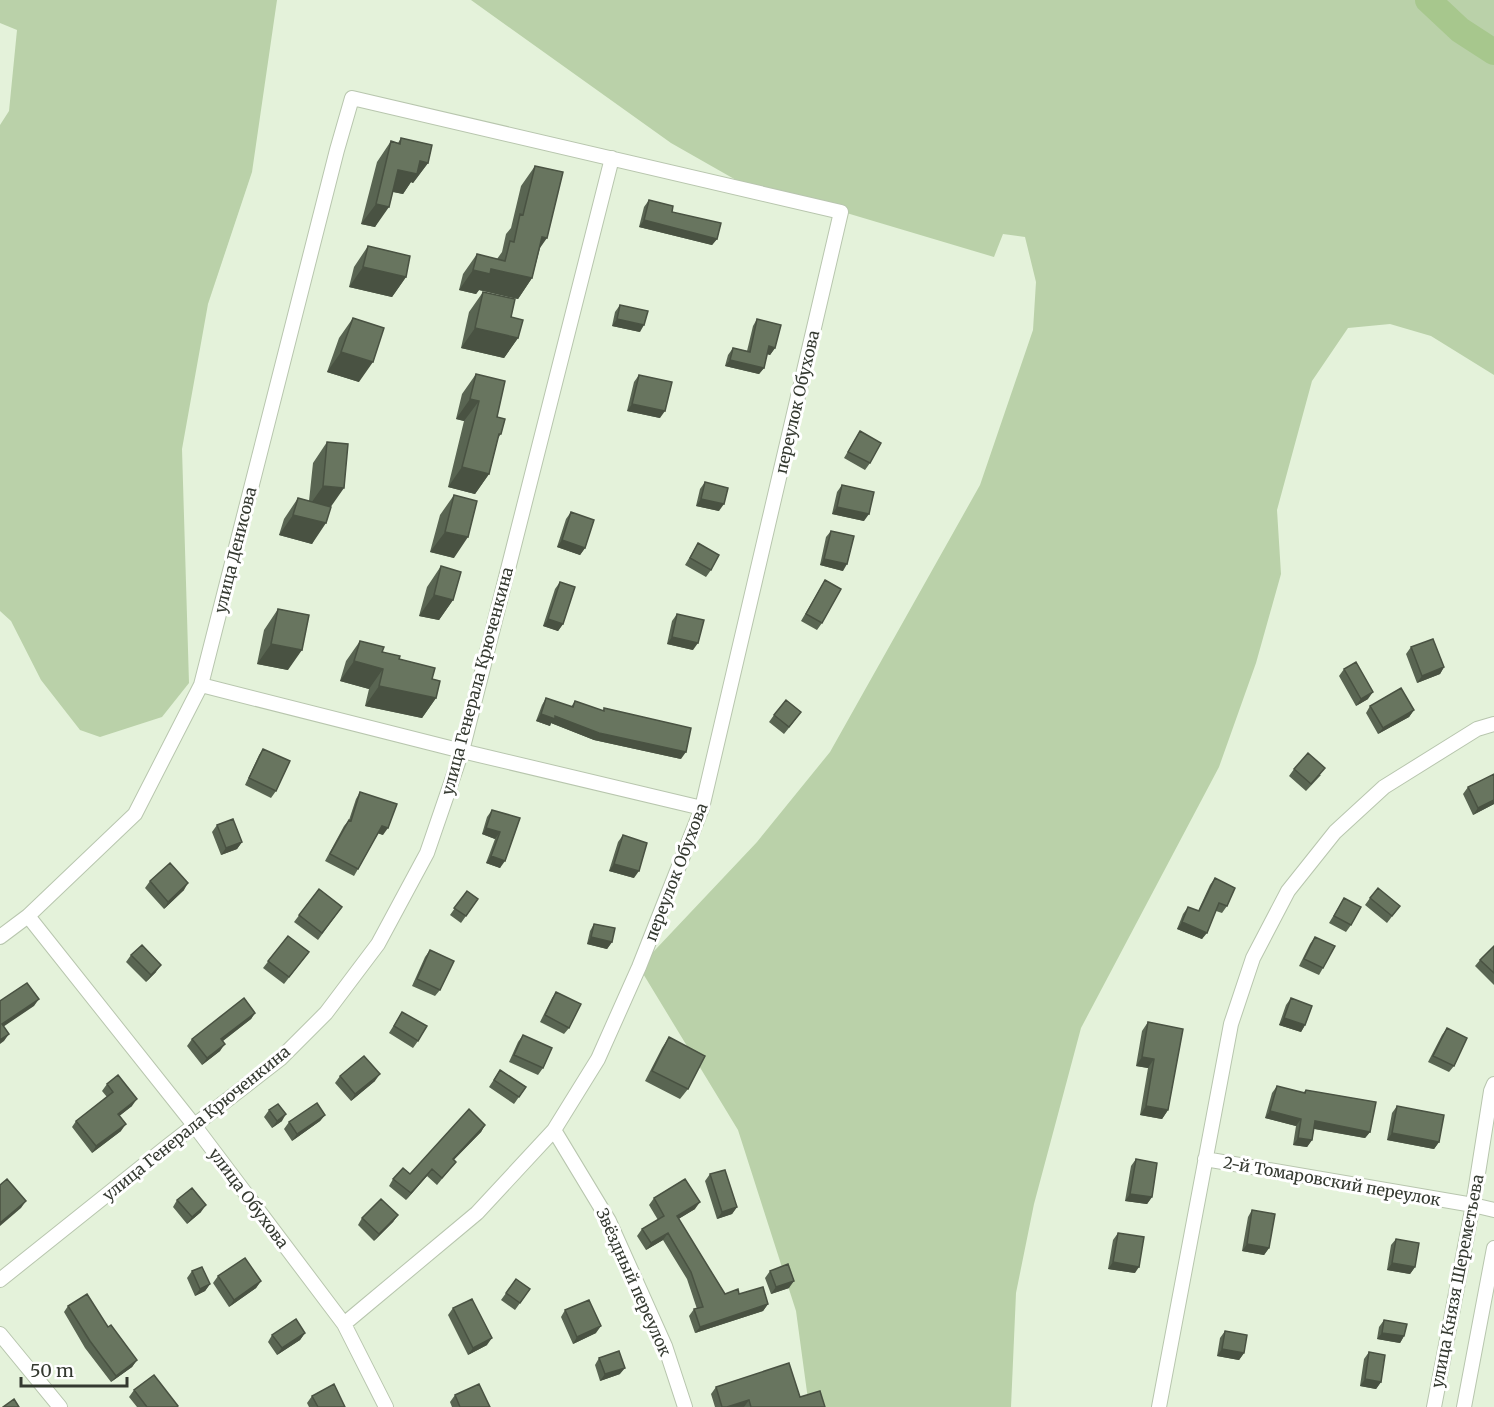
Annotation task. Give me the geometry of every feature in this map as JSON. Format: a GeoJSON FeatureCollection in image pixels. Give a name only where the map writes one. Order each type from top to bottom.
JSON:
{"type":"FeatureCollection","features":[{"type":"Feature","properties":{"kind":"street","name":"улица Денисова"},"geometry":{"type":"LineString","coordinates":[[0,937],[28,916],[135,814],[201,685],[352,98],[612,158]]}},
{"type":"Feature","properties":{"kind":"street","name":"переулок Обухова"},"geometry":{"type":"LineString","coordinates":[[344,1324],[477,1213],[554,1130],[598,1059],[639,967],[702,808],[841,212],[612,158]]}},
{"type":"Feature","properties":{"kind":"street","name":"улица Генерала Крюченкина"},"geometry":{"type":"LineString","coordinates":[[0,1280],[280,1059],[326,1013],[378,944],[427,853],[462,751],[612,158]]}},
{"type":"Feature","properties":{"kind":"street"},"geometry":{"type":"LineString","coordinates":[[201,685],[462,751],[702,808]]}},
{"type":"Feature","properties":{"kind":"street"},"geometry":{"type":"LineString","coordinates":[[1159,1407],[1231,1024],[1253,958],[1288,891],[1335,832],[1384,787],[1477,729],[1494,724]]}},
{"type":"Feature","properties":{"kind":"street","name":"улица Обухова"},"geometry":{"type":"LineString","coordinates":[[28,916],[194,1125],[344,1324],[386,1407]]}},
{"type":"Feature","properties":{"kind":"street","name":"улица Князя Шереметьева"},"geometry":{"type":"LineString","coordinates":[[1434,1407],[1473,1205],[1491,1090],[1494,1084]]}},
{"type":"Feature","properties":{"kind":"street","name":"Звёздный переулок"},"geometry":{"type":"LineString","coordinates":[[554,1130],[609,1221],[665,1346],[686,1407]]}},
{"type":"Feature","properties":{"kind":"street","name":"2-й Томаровский переулок"},"geometry":{"type":"LineString","coordinates":[[1205,1159],[1494,1210]]}},
{"type":"Feature","properties":{"kind":"street","name":"улица Князя Шереметьева"},"geometry":{"type":"LineString","coordinates":[[1464,1407],[1494,1248]]}},
{"type":"Feature","properties":{"kind":"street"},"geometry":{"type":"LineString","coordinates":[[0,1334],[60,1407]]}},
{"type":"Feature","properties":{"kind":"green space"},"geometry":{"type":"Polygon","coordinates":[[[0,0],[277,0],[252,172],[208,304],[182,449],[189,683],[162,717],[100,737],[80,730],[41,680],[11,621],[0,611],[0,125],[9,111],[17,30],[0,23],[0,0]]]}},
{"type":"Feature","properties":{"kind":"green space"},"geometry":{"type":"Polygon","coordinates":[[[471,0],[1494,0],[1494,375],[1431,336],[1390,324],[1348,328],[1312,381],[1277,510],[1281,574],[1256,663],[1219,767],[1081,1028],[1034,1204],[1016,1293],[1011,1407],[809,1407],[796,1311],[738,1130],[639,967],[757,842],[830,752],[980,485],[1033,330],[1036,282],[1025,237],[1003,234],[994,257],[736,180],[671,143],[471,0]]]}},
{"type":"Feature","properties":{"kind":"building"},"geometry":{"type":"Polygon","coordinates":[[[401,138],[432,145],[428,163],[420,161],[417,174],[398,170],[389,207],[376,204],[391,141],[400,144],[401,138]]]}},
{"type":"Feature","properties":{"kind":"building"},"geometry":{"type":"Polygon","coordinates":[[[535,166],[563,172],[547,238],[542,237],[532,278],[491,269],[490,274],[473,270],[477,254],[505,261],[510,241],[514,242],[520,214],[523,215],[535,166]]]}},
{"type":"Feature","properties":{"kind":"building"},"geometry":{"type":"Polygon","coordinates":[[[649,200],[673,206],[672,212],[721,223],[717,239],[644,220],[649,200]]]}},
{"type":"Feature","properties":{"kind":"building"},"geometry":{"type":"Polygon","coordinates":[[[368,246],[410,256],[406,277],[363,267],[368,246]]]}},
{"type":"Feature","properties":{"kind":"building"},"geometry":{"type":"Polygon","coordinates":[[[483,292],[515,299],[511,317],[523,320],[518,338],[475,328],[483,292]]]}},
{"type":"Feature","properties":{"kind":"building"},"geometry":{"type":"Polygon","coordinates":[[[620,305],[648,311],[644,325],[617,319],[620,305]]]}},
{"type":"Feature","properties":{"kind":"building"},"geometry":{"type":"Polygon","coordinates":[[[353,318],[384,328],[373,362],[341,352],[353,318]]]}},
{"type":"Feature","properties":{"kind":"building"},"geometry":{"type":"Polygon","coordinates":[[[757,319],[781,325],[775,348],[769,346],[764,368],[730,360],[733,348],[750,352],[757,319]]]}},
{"type":"Feature","properties":{"kind":"building"},"geometry":{"type":"Polygon","coordinates":[[[476,374],[505,381],[497,417],[505,419],[489,474],[462,467],[479,401],[470,399],[476,374]]]}},
{"type":"Feature","properties":{"kind":"building"},"geometry":{"type":"Polygon","coordinates":[[[639,375],[672,382],[665,411],[632,404],[639,375]]]}},
{"type":"Feature","properties":{"kind":"building"},"geometry":{"type":"Polygon","coordinates":[[[860,431],[881,443],[870,463],[848,452],[860,431]]]}},
{"type":"Feature","properties":{"kind":"building"},"geometry":{"type":"Polygon","coordinates":[[[327,442],[348,444],[344,488],[323,486],[327,442]]]}},
{"type":"Feature","properties":{"kind":"building"},"geometry":{"type":"Polygon","coordinates":[[[705,482],[728,488],[724,504],[701,499],[705,482]]]}},
{"type":"Feature","properties":{"kind":"building"},"geometry":{"type":"Polygon","coordinates":[[[842,485],[874,492],[869,514],[837,507],[842,485]]]}},
{"type":"Feature","properties":{"kind":"building"},"geometry":{"type":"Polygon","coordinates":[[[454,495],[477,501],[468,537],[445,532],[454,495]]]}},
{"type":"Feature","properties":{"kind":"building"},"geometry":{"type":"Polygon","coordinates":[[[298,498],[331,507],[326,523],[293,515],[298,498]]]}},
{"type":"Feature","properties":{"kind":"building"},"geometry":{"type":"Polygon","coordinates":[[[571,512],[594,520],[585,548],[562,540],[571,512]]]}},
{"type":"Feature","properties":{"kind":"building"},"geometry":{"type":"Polygon","coordinates":[[[831,531],[854,536],[847,564],[824,559],[831,531]]]}},
{"type":"Feature","properties":{"kind":"building"},"geometry":{"type":"Polygon","coordinates":[[[698,543],[719,555],[711,570],[690,558],[698,543]]]}},
{"type":"Feature","properties":{"kind":"building"},"geometry":{"type":"Polygon","coordinates":[[[441,566],[461,572],[453,600],[434,595],[441,566]]]}},
{"type":"Feature","properties":{"kind":"building"},"geometry":{"type":"Polygon","coordinates":[[[825,580],[841,589],[822,623],[806,614],[825,580]]]}},
{"type":"Feature","properties":{"kind":"building"},"geometry":{"type":"Polygon","coordinates":[[[560,582],[575,587],[563,624],[548,619],[560,582]]]}},
{"type":"Feature","properties":{"kind":"building"},"geometry":{"type":"Polygon","coordinates":[[[278,609],[309,615],[302,650],[271,644],[278,609]]]}},
{"type":"Feature","properties":{"kind":"building"},"geometry":{"type":"Polygon","coordinates":[[[677,614],[704,620],[698,643],[672,637],[677,614]]]}},
{"type":"Feature","properties":{"kind":"building"},"geometry":{"type":"Polygon","coordinates":[[[1433,639],[1444,667],[1422,676],[1411,647],[1433,639]]]}},
{"type":"Feature","properties":{"kind":"building"},"geometry":{"type":"Polygon","coordinates":[[[360,641],[384,647],[382,652],[400,656],[399,659],[435,668],[432,679],[440,681],[436,698],[379,686],[383,669],[354,661],[360,641]]]}},
{"type":"Feature","properties":{"kind":"building"},"geometry":{"type":"Polygon","coordinates":[[[1356,662],[1373,692],[1361,699],[1344,669],[1356,662]]]}},
{"type":"Feature","properties":{"kind":"building"},"geometry":{"type":"Polygon","coordinates":[[[1401,688],[1414,710],[1383,728],[1370,706],[1401,688]]]}},
{"type":"Feature","properties":{"kind":"building"},"geometry":{"type":"Polygon","coordinates":[[[546,698],[573,707],[575,701],[604,711],[604,708],[691,728],[686,752],[599,733],[555,716],[555,719],[541,714],[546,698]]]}},
{"type":"Feature","properties":{"kind":"building"},"geometry":{"type":"Polygon","coordinates":[[[786,700],[801,712],[789,727],[774,715],[786,700]]]}},
{"type":"Feature","properties":{"kind":"building"},"geometry":{"type":"Polygon","coordinates":[[[263,749],[290,761],[276,791],[249,778],[263,749]]]}},
{"type":"Feature","properties":{"kind":"building"},"geometry":{"type":"Polygon","coordinates":[[[1308,753],[1325,768],[1311,784],[1294,769],[1308,753]]]}},
{"type":"Feature","properties":{"kind":"building"},"geometry":{"type":"Polygon","coordinates":[[[1494,774],[1494,800],[1478,808],[1468,787],[1494,774]]]}},
{"type":"Feature","properties":{"kind":"building"},"geometry":{"type":"Polygon","coordinates":[[[360,792],[397,804],[388,828],[382,826],[358,869],[330,854],[349,820],[351,821],[360,792]]]}},
{"type":"Feature","properties":{"kind":"building"},"geometry":{"type":"Polygon","coordinates":[[[492,810],[520,818],[505,861],[491,856],[500,832],[486,828],[492,810]]]}},
{"type":"Feature","properties":{"kind":"building"},"geometry":{"type":"Polygon","coordinates":[[[233,819],[242,842],[226,848],[217,825],[233,819]]]}},
{"type":"Feature","properties":{"kind":"building"},"geometry":{"type":"Polygon","coordinates":[[[623,835],[647,843],[639,871],[614,864],[623,835]]]}},
{"type":"Feature","properties":{"kind":"building"},"geometry":{"type":"Polygon","coordinates":[[[170,863],[188,883],[168,902],[150,881],[170,863]]]}},
{"type":"Feature","properties":{"kind":"building"},"geometry":{"type":"Polygon","coordinates":[[[1215,878],[1235,888],[1227,906],[1219,903],[1207,933],[1182,922],[1188,907],[1199,911],[1215,878]]]}},
{"type":"Feature","properties":{"kind":"building"},"geometry":{"type":"Polygon","coordinates":[[[1378,888],[1400,906],[1392,916],[1370,898],[1378,888]]]}},
{"type":"Feature","properties":{"kind":"building"},"geometry":{"type":"Polygon","coordinates":[[[319,889],[342,907],[322,933],[299,915],[319,889]]]}},
{"type":"Feature","properties":{"kind":"building"},"geometry":{"type":"Polygon","coordinates":[[[467,891],[478,899],[466,916],[454,908],[467,891]]]}},
{"type":"Feature","properties":{"kind":"building"},"geometry":{"type":"Polygon","coordinates":[[[1344,898],[1361,907],[1351,925],[1334,916],[1344,898]]]}},
{"type":"Feature","properties":{"kind":"building"},"geometry":{"type":"Polygon","coordinates":[[[594,924],[615,928],[612,942],[591,937],[594,924]]]}},
{"type":"Feature","properties":{"kind":"building"},"geometry":{"type":"Polygon","coordinates":[[[288,936],[309,952],[289,977],[268,961],[288,936]]]}},
{"type":"Feature","properties":{"kind":"building"},"geometry":{"type":"Polygon","coordinates":[[[1315,937],[1335,946],[1323,968],[1304,959],[1315,937]]]}},
{"type":"Feature","properties":{"kind":"building"},"geometry":{"type":"Polygon","coordinates":[[[142,945],[161,965],[151,975],[131,955],[142,945]]]}},
{"type":"Feature","properties":{"kind":"building"},"geometry":{"type":"Polygon","coordinates":[[[1494,946],[1494,973],[1480,960],[1494,946]]]}},
{"type":"Feature","properties":{"kind":"building"},"geometry":{"type":"Polygon","coordinates":[[[430,950],[454,961],[440,990],[417,979],[430,950]]]}},
{"type":"Feature","properties":{"kind":"building"},"geometry":{"type":"Polygon","coordinates":[[[27,983],[39,999],[2,1024],[9,1034],[0,1040],[0,1001],[27,983]]]}},
{"type":"Feature","properties":{"kind":"building"},"geometry":{"type":"Polygon","coordinates":[[[556,992],[581,1004],[569,1028],[545,1015],[556,992]]]}},
{"type":"Feature","properties":{"kind":"building"},"geometry":{"type":"Polygon","coordinates":[[[244,998],[255,1013],[221,1039],[225,1044],[207,1058],[192,1039],[244,998]]]}},
{"type":"Feature","properties":{"kind":"building"},"geometry":{"type":"Polygon","coordinates":[[[1291,998],[1312,1006],[1305,1025],[1284,1018],[1291,998]]]}},
{"type":"Feature","properties":{"kind":"building"},"geometry":{"type":"Polygon","coordinates":[[[402,1012],[427,1026],[418,1041],[394,1026],[402,1012]]]}},
{"type":"Feature","properties":{"kind":"building"},"geometry":{"type":"Polygon","coordinates":[[[1148,1022],[1183,1029],[1168,1110],[1146,1106],[1154,1059],[1142,1057],[1148,1022]]]}},
{"type":"Feature","properties":{"kind":"building"},"geometry":{"type":"Polygon","coordinates":[[[1447,1028],[1467,1038],[1454,1066],[1433,1056],[1447,1028]]]}},
{"type":"Feature","properties":{"kind":"building"},"geometry":{"type":"Polygon","coordinates":[[[523,1035],[552,1048],[543,1068],[514,1055],[523,1035]]]}},
{"type":"Feature","properties":{"kind":"building"},"geometry":{"type":"Polygon","coordinates":[[[669,1037],[705,1056],[688,1089],[652,1071],[669,1037]]]}},
{"type":"Feature","properties":{"kind":"building"},"geometry":{"type":"Polygon","coordinates":[[[364,1056],[380,1074],[355,1094],[340,1076],[364,1056]]]}},
{"type":"Feature","properties":{"kind":"building"},"geometry":{"type":"Polygon","coordinates":[[[500,1070],[526,1087],[519,1097],[494,1080],[500,1070]]]}},
{"type":"Feature","properties":{"kind":"building"},"geometry":{"type":"Polygon","coordinates":[[[118,1075],[137,1099],[118,1114],[126,1124],[96,1146],[76,1121],[113,1092],[107,1084],[118,1075]]]}},
{"type":"Feature","properties":{"kind":"building"},"geometry":{"type":"Polygon","coordinates":[[[1277,1086],[1305,1093],[1306,1090],[1376,1102],[1370,1132],[1315,1121],[1312,1140],[1298,1138],[1301,1119],[1270,1111],[1277,1086]]]}},
{"type":"Feature","properties":{"kind":"building"},"geometry":{"type":"Polygon","coordinates":[[[317,1103],[325,1115],[297,1134],[289,1122],[317,1103]]]}},
{"type":"Feature","properties":{"kind":"building"},"geometry":{"type":"Polygon","coordinates":[[[278,1104],[286,1114],[277,1121],[269,1110],[278,1104]]]}},
{"type":"Feature","properties":{"kind":"building"},"geometry":{"type":"Polygon","coordinates":[[[1397,1106],[1444,1115],[1439,1142],[1392,1133],[1397,1106]]]}},
{"type":"Feature","properties":{"kind":"building"},"geometry":{"type":"Polygon","coordinates":[[[469,1109],[485,1125],[453,1159],[456,1162],[442,1178],[432,1169],[411,1193],[393,1179],[403,1168],[410,1174],[469,1109]]]}},
{"type":"Feature","properties":{"kind":"building"},"geometry":{"type":"Polygon","coordinates":[[[1136,1159],[1157,1163],[1152,1197],[1130,1194],[1136,1159]]]}},
{"type":"Feature","properties":{"kind":"building"},"geometry":{"type":"Polygon","coordinates":[[[725,1170],[737,1207],[722,1212],[710,1174],[725,1170]]]}},
{"type":"Feature","properties":{"kind":"building"},"geometry":{"type":"Polygon","coordinates":[[[7,1179],[26,1201],[0,1223],[0,1185],[7,1179]]]}},
{"type":"Feature","properties":{"kind":"building"},"geometry":{"type":"Polygon","coordinates":[[[685,1179],[700,1202],[677,1216],[725,1294],[738,1289],[739,1294],[763,1287],[768,1304],[700,1327],[694,1309],[703,1307],[691,1272],[668,1233],[651,1243],[642,1229],[664,1216],[654,1198],[685,1179]]]}},
{"type":"Feature","properties":{"kind":"building"},"geometry":{"type":"Polygon","coordinates":[[[192,1188],[206,1205],[192,1217],[177,1200],[192,1188]]]}},
{"type":"Feature","properties":{"kind":"building"},"geometry":{"type":"Polygon","coordinates":[[[381,1199],[398,1215],[379,1234],[362,1218],[381,1199]]]}},
{"type":"Feature","properties":{"kind":"building"},"geometry":{"type":"Polygon","coordinates":[[[1252,1210],[1275,1214],[1269,1248],[1247,1244],[1252,1210]]]}},
{"type":"Feature","properties":{"kind":"building"},"geometry":{"type":"Polygon","coordinates":[[[1118,1233],[1144,1237],[1139,1267],[1113,1262],[1118,1233]]]}},
{"type":"Feature","properties":{"kind":"building"},"geometry":{"type":"Polygon","coordinates":[[[1396,1239],[1419,1243],[1415,1267],[1392,1263],[1396,1239]]]}},
{"type":"Feature","properties":{"kind":"building"},"geometry":{"type":"Polygon","coordinates":[[[245,1258],[261,1281],[234,1300],[218,1276],[245,1258]]]}},
{"type":"Feature","properties":{"kind":"building"},"geometry":{"type":"Polygon","coordinates":[[[788,1264],[794,1281],[776,1287],[770,1271],[788,1264]]]}},
{"type":"Feature","properties":{"kind":"building"},"geometry":{"type":"Polygon","coordinates":[[[202,1267],[210,1284],[200,1289],[192,1271],[202,1267]]]}},
{"type":"Feature","properties":{"kind":"building"},"geometry":{"type":"Polygon","coordinates":[[[516,1279],[530,1289],[520,1303],[506,1293],[516,1279]]]}},
{"type":"Feature","properties":{"kind":"building"},"geometry":{"type":"Polygon","coordinates":[[[87,1294],[108,1327],[111,1325],[137,1360],[116,1376],[68,1306],[87,1294]]]}},
{"type":"Feature","properties":{"kind":"building"},"geometry":{"type":"Polygon","coordinates":[[[472,1299],[492,1338],[473,1348],[453,1308],[472,1299]]]}},
{"type":"Feature","properties":{"kind":"building"},"geometry":{"type":"Polygon","coordinates":[[[589,1300],[601,1326],[577,1337],[565,1310],[589,1300]]]}},
{"type":"Feature","properties":{"kind":"building"},"geometry":{"type":"Polygon","coordinates":[[[296,1319],[305,1333],[282,1348],[272,1335],[296,1319]]]}},
{"type":"Feature","properties":{"kind":"building"},"geometry":{"type":"Polygon","coordinates":[[[1384,1320],[1407,1324],[1404,1336],[1382,1333],[1384,1320]]]}},
{"type":"Feature","properties":{"kind":"building"},"geometry":{"type":"Polygon","coordinates":[[[1225,1331],[1247,1335],[1244,1353],[1222,1349],[1225,1331]]]}},
{"type":"Feature","properties":{"kind":"building"},"geometry":{"type":"Polygon","coordinates":[[[619,1351],[625,1368],[605,1374],[599,1358],[619,1351]]]}},
{"type":"Feature","properties":{"kind":"building"},"geometry":{"type":"Polygon","coordinates":[[[1369,1352],[1385,1355],[1381,1382],[1365,1379],[1369,1352]]]}},
{"type":"Feature","properties":{"kind":"building"},"geometry":{"type":"Polygon","coordinates":[[[789,1363],[800,1397],[820,1391],[825,1407],[751,1407],[749,1400],[722,1407],[716,1387],[789,1363]]]}},
{"type":"Feature","properties":{"kind":"building"},"geometry":{"type":"Polygon","coordinates":[[[154,1375],[177,1407],[147,1407],[134,1390],[154,1375]]]}},
{"type":"Feature","properties":{"kind":"building"},"geometry":{"type":"Polygon","coordinates":[[[334,1384],[345,1407],[318,1407],[312,1396],[334,1384]]]}},
{"type":"Feature","properties":{"kind":"building"},"geometry":{"type":"Polygon","coordinates":[[[479,1384],[490,1407],[460,1407],[455,1395],[479,1384]]]}},
{"type":"Feature","properties":{"kind":"building"},"geometry":{"type":"Polygon","coordinates":[[[14,1399],[19,1407],[3,1407],[14,1399]]]}},
{"type":"Feature","properties":{"kind":"waterway"},"geometry":{"type":"LineString","coordinates":[[1428,0],[1460,30],[1494,52]]}}]}
